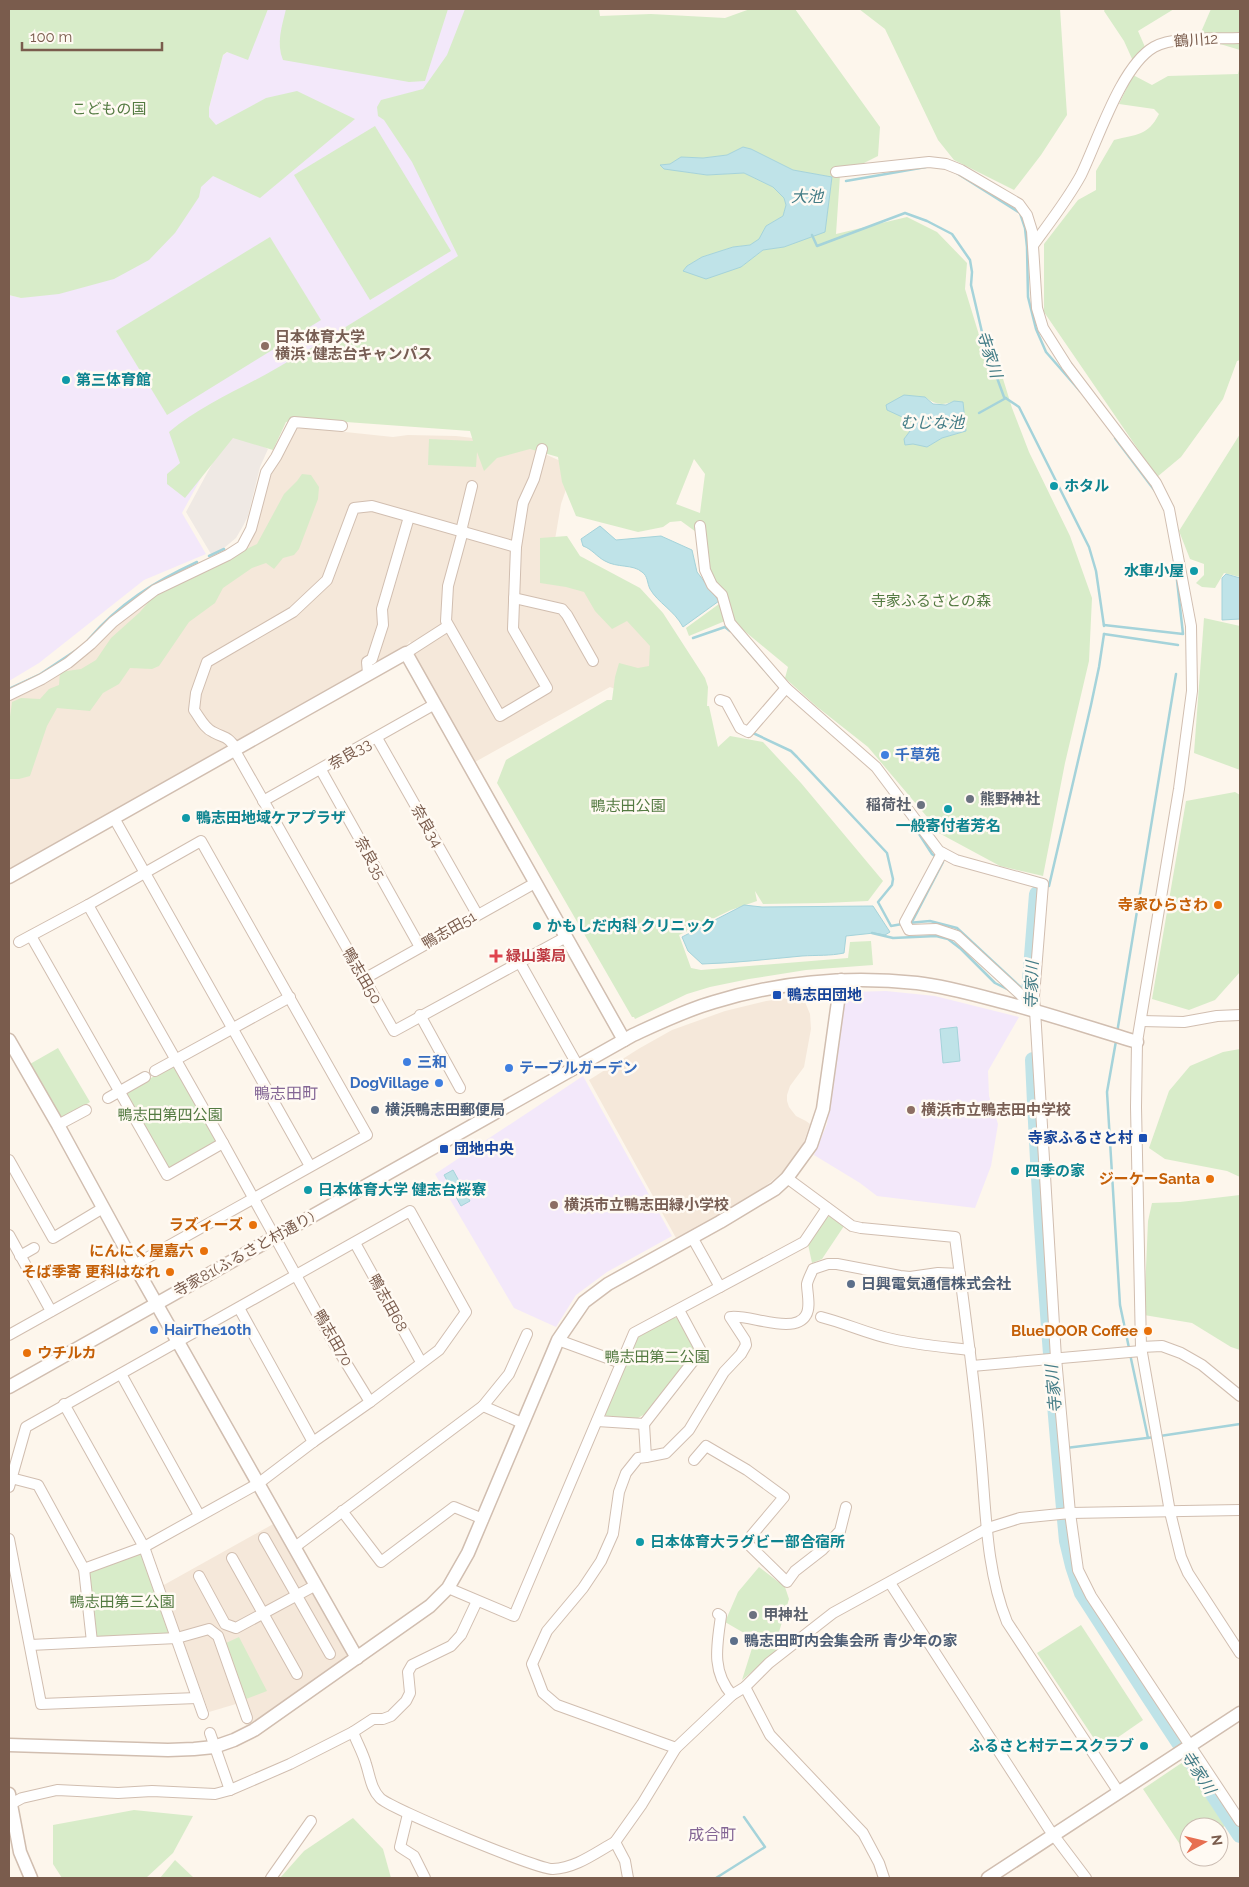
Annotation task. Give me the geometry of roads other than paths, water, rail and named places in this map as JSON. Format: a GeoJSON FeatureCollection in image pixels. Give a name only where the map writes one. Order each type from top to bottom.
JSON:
{"type":"FeatureCollection","features":[{"type":"Feature","properties":{"kind":"street","name":"鶴川12"},"geometry":{"type":"LineString","coordinates":[[1034,244],[1081,175],[1118,95],[1136,63],[1146,52],[1164,43],[1178,40],[1240,38]]}},
{"type":"Feature","properties":{"kind":"street"},"geometry":{"type":"LineString","coordinates":[[836,172],[929,162],[946,164],[961,170],[1019,204],[1030,222],[1034,244],[1037,308],[1043,328],[1067,366],[1156,483],[1169,509],[1191,626],[1192,691],[1186,739],[1137,1042],[1136,1117],[1141,1349],[1170,1512],[1181,1557],[1188,1573],[1240,1653]]}},
{"type":"Feature","properties":{"kind":"street"},"geometry":{"type":"LineString","coordinates":[[9,695],[42,680],[68,663],[92,644],[113,622],[155,590],[228,555],[242,546],[252,529],[266,472],[294,422],[342,426]]}},
{"type":"Feature","properties":{"kind":"street"},"geometry":{"type":"LineString","coordinates":[[472,486],[462,527],[463,531],[448,586],[446,621],[500,716],[547,688],[513,629],[516,547],[523,503],[534,479],[542,449]]}},
{"type":"Feature","properties":{"kind":"street"},"geometry":{"type":"LineString","coordinates":[[235,749],[228,737],[214,733],[205,726],[194,710],[196,693],[207,662],[293,612],[327,580],[354,508],[372,506],[516,547]]}},
{"type":"Feature","properties":{"kind":"street"},"geometry":{"type":"LineString","coordinates":[[368,673],[367,662],[372,659],[382,625],[382,610],[409,516]]}},
{"type":"Feature","properties":{"kind":"street"},"geometry":{"type":"LineString","coordinates":[[700,526],[705,570],[712,585],[722,595],[730,623],[786,688],[876,767],[942,853],[956,860],[1043,884],[1034,996],[1056,1358],[1070,1513],[1078,1570],[1091,1596],[1187,1748],[1240,1821]]}},
{"type":"Feature","properties":{"kind":"street"},"geometry":{"type":"LineString","coordinates":[[514,598],[562,609],[593,661]]}},
{"type":"Feature","properties":{"kind":"street"},"geometry":{"type":"LineString","coordinates":[[9,877],[406,653],[448,626]]}},
{"type":"Feature","properties":{"kind":"street"},"geometry":{"type":"LineString","coordinates":[[406,653],[624,1040]]}},
{"type":"Feature","properties":{"kind":"street"},"geometry":{"type":"LineString","coordinates":[[720,700],[726,702],[740,728],[748,732],[786,688]]}},
{"type":"Feature","properties":{"kind":"street","name":"奈良33"},"geometry":{"type":"LineString","coordinates":[[263,802],[435,704]]}},
{"type":"Feature","properties":{"kind":"street","name":"奈良34"},"geometry":{"type":"LineString","coordinates":[[377,738],[477,914]]}},
{"type":"Feature","properties":{"kind":"street","name":"鴨志田50"},"geometry":{"type":"LineString","coordinates":[[235,749],[263,802],[394,1031],[420,1015],[566,937]]}},
{"type":"Feature","properties":{"kind":"street","name":"奈良35"},"geometry":{"type":"LineString","coordinates":[[321,770],[420,947]]}},
{"type":"Feature","properties":{"kind":"street"},"geometry":{"type":"LineString","coordinates":[[114,818],[310,1166]]}},
{"type":"Feature","properties":{"kind":"street"},"geometry":{"type":"LineString","coordinates":[[9,1335],[136,1266],[367,1135],[201,841],[19,942]]}},
{"type":"Feature","properties":{"kind":"street"},"geometry":{"type":"LineString","coordinates":[[942,853],[905,922],[909,930],[936,930],[957,936],[1035,1010]]}},
{"type":"Feature","properties":{"kind":"street","name":"鴨志田51"},"geometry":{"type":"LineString","coordinates":[[364,979],[535,883]]}},
{"type":"Feature","properties":{"kind":"street","name":"鴨志田70"},"geometry":{"type":"LineString","coordinates":[[88,905],[224,1143],[329,1335],[370,1402]]}},
{"type":"Feature","properties":{"kind":"street"},"geometry":{"type":"LineString","coordinates":[[31,936],[167,1175],[224,1143]]}},
{"type":"Feature","properties":{"kind":"street"},"geometry":{"type":"LineString","coordinates":[[519,961],[578,1066]]}},
{"type":"Feature","properties":{"kind":"street"},"geometry":{"type":"LineString","coordinates":[[9,1746],[168,1750],[214,1747],[254,1730],[419,1615],[448,1588],[468,1553],[558,1340],[584,1302],[592,1295],[776,1189],[787,1178],[810,1145],[821,1119],[841,980]]}},
{"type":"Feature","properties":{"kind":"street","name":"寺家81(ふるさと村通り)"},"geometry":{"type":"LineString","coordinates":[[9,1387],[624,1040],[682,1013],[714,1001],[757,991],[841,980],[923,984],[1035,1010],[1137,1042]]}},
{"type":"Feature","properties":{"kind":"street"},"geometry":{"type":"LineString","coordinates":[[155,1071],[290,997]]}},
{"type":"Feature","properties":{"kind":"street"},"geometry":{"type":"LineString","coordinates":[[1141,1021],[1184,1022],[1240,1014]]}},
{"type":"Feature","properties":{"kind":"street"},"geometry":{"type":"LineString","coordinates":[[420,1015],[460,1088]]}},
{"type":"Feature","properties":{"kind":"street"},"geometry":{"type":"LineString","coordinates":[[9,1040],[357,1658]]}},
{"type":"Feature","properties":{"kind":"street"},"geometry":{"type":"LineString","coordinates":[[108,1098],[146,1077]]}},
{"type":"Feature","properties":{"kind":"street"},"geometry":{"type":"LineString","coordinates":[[58,1125],[86,1110]]}},
{"type":"Feature","properties":{"kind":"street"},"geometry":{"type":"LineString","coordinates":[[9,1160],[49,1240],[103,1208]]}},
{"type":"Feature","properties":{"kind":"street"},"geometry":{"type":"LineString","coordinates":[[787,1178],[852,1226],[955,1238],[972,1366],[992,1574],[998,1599],[1008,1622],[1118,1791]]}},
{"type":"Feature","properties":{"kind":"street"},"geometry":{"type":"LineString","coordinates":[[448,1588],[514,1616],[634,1332],[680,1310],[804,1242],[827,1208]]}},
{"type":"Feature","properties":{"kind":"street"},"geometry":{"type":"LineString","coordinates":[[84,1569],[144,1547],[259,1483],[370,1402],[420,1362],[439,1350],[466,1312],[410,1211],[26,1427],[10,1482],[38,1485],[84,1569],[92,1642]]}},
{"type":"Feature","properties":{"kind":"street"},"geometry":{"type":"LineString","coordinates":[[9,1235],[51,1312]]}},
{"type":"Feature","properties":{"kind":"street"},"geometry":{"type":"LineString","coordinates":[[692,1237],[720,1287]]}},
{"type":"Feature","properties":{"kind":"street","name":"鴨志田68"},"geometry":{"type":"LineString","coordinates":[[354,1243],[420,1362]]}},
{"type":"Feature","properties":{"kind":"street"},"geometry":{"type":"LineString","coordinates":[[20,1256],[34,1248]]}},
{"type":"Feature","properties":{"kind":"street"},"geometry":{"type":"LineString","coordinates":[[676,1748],[557,1704],[544,1693],[532,1664],[546,1631],[583,1588],[601,1561],[613,1534],[618,1492],[626,1473],[638,1458],[666,1453],[689,1430],[724,1372],[741,1354],[746,1345],[745,1340],[730,1317],[741,1316],[782,1324],[802,1319],[806,1315],[809,1292],[807,1282],[813,1269],[828,1264],[910,1277],[938,1273],[960,1274]]}},
{"type":"Feature","properties":{"kind":"street"},"geometry":{"type":"LineString","coordinates":[[239,1308],[313,1442]]}},
{"type":"Feature","properties":{"kind":"street"},"geometry":{"type":"LineString","coordinates":[[646,1457],[644,1424],[702,1351],[680,1310]]}},
{"type":"Feature","properties":{"kind":"street"},"geometry":{"type":"LineString","coordinates":[[821,1317],[839,1321],[858,1330],[894,1339],[970,1350]]}},
{"type":"Feature","properties":{"kind":"street"},"geometry":{"type":"LineString","coordinates":[[295,1547],[483,1406],[509,1374],[527,1334]]}},
{"type":"Feature","properties":{"kind":"street"},"geometry":{"type":"LineString","coordinates":[[558,1340],[622,1363]]}},
{"type":"Feature","properties":{"kind":"street"},"geometry":{"type":"LineString","coordinates":[[972,1366],[1162,1346],[1181,1353],[1202,1365],[1240,1397]]}},
{"type":"Feature","properties":{"kind":"street"},"geometry":{"type":"LineString","coordinates":[[121,1374],[200,1516]]}},
{"type":"Feature","properties":{"kind":"street"},"geometry":{"type":"LineString","coordinates":[[64,1404],[144,1547],[203,1714]]}},
{"type":"Feature","properties":{"kind":"street"},"geometry":{"type":"LineString","coordinates":[[483,1406],[522,1424]]}},
{"type":"Feature","properties":{"kind":"street"},"geometry":{"type":"LineString","coordinates":[[597,1421],[644,1424]]}},
{"type":"Feature","properties":{"kind":"street"},"geometry":{"type":"LineString","coordinates":[[694,1460],[706,1446],[747,1470],[784,1497],[746,1542],[787,1582],[795,1571],[822,1550],[840,1530],[846,1507]]}},
{"type":"Feature","properties":{"kind":"street"},"geometry":{"type":"LineString","coordinates":[[342,1511],[381,1562],[454,1507],[482,1519]]}},
{"type":"Feature","properties":{"kind":"street"},"geometry":{"type":"LineString","coordinates":[[353,1732],[366,1764],[368,1778],[381,1799],[408,1814],[489,1848],[550,1870],[572,1867],[615,1842],[642,1804],[676,1748],[732,1695],[745,1687],[769,1663],[833,1613],[988,1528],[1020,1518],[1070,1513],[1240,1510]]}},
{"type":"Feature","properties":{"kind":"street"},"geometry":{"type":"LineString","coordinates":[[264,1538],[330,1654]]}},
{"type":"Feature","properties":{"kind":"street"},"geometry":{"type":"LineString","coordinates":[[9,1539],[41,1704],[197,1698]]}},
{"type":"Feature","properties":{"kind":"street"},"geometry":{"type":"LineString","coordinates":[[232,1558],[297,1674]]}},
{"type":"Feature","properties":{"kind":"street"},"geometry":{"type":"LineString","coordinates":[[198,1576],[225,1624],[236,1628],[264,1615],[316,1585]]}},
{"type":"Feature","properties":{"kind":"street"},"geometry":{"type":"LineString","coordinates":[[890,1583],[1053,1835],[1086,1878]]}},
{"type":"Feature","properties":{"kind":"street"},"geometry":{"type":"LineString","coordinates":[[31,1878],[20,1852],[9,1802],[57,1790],[215,1794],[230,1790],[290,1764],[353,1732],[373,1718],[383,1719],[391,1716],[406,1701],[410,1693],[408,1672],[412,1665],[450,1646],[461,1635],[478,1602]]}},
{"type":"Feature","properties":{"kind":"street"},"geometry":{"type":"LineString","coordinates":[[718,1614],[721,1616],[717,1667],[722,1680],[732,1695]]}},
{"type":"Feature","properties":{"kind":"street"},"geometry":{"type":"LineString","coordinates":[[30,1645],[176,1638],[209,1629],[218,1636],[247,1718]]}},
{"type":"Feature","properties":{"kind":"street"},"geometry":{"type":"LineString","coordinates":[[745,1687],[770,1735],[863,1833],[879,1863],[884,1878]]}},
{"type":"Feature","properties":{"kind":"street"},"geometry":{"type":"LineString","coordinates":[[988,1878],[1118,1791],[1240,1713]]}},
{"type":"Feature","properties":{"kind":"street"},"geometry":{"type":"LineString","coordinates":[[210,1733],[230,1790]]}},
{"type":"Feature","properties":{"kind":"street"},"geometry":{"type":"LineString","coordinates":[[408,1814],[400,1847],[414,1856],[425,1878]]}},
{"type":"Feature","properties":{"kind":"street"},"geometry":{"type":"LineString","coordinates":[[272,1878],[311,1821]]}},
{"type":"Feature","properties":{"kind":"street"},"geometry":{"type":"LineString","coordinates":[[615,1842],[625,1861],[628,1878]]}},
{"type":"Feature","properties":{"kind":"water","name":"大池"},"geometry":{"type":"Polygon","coordinates":[[[743,147],[751,149],[793,170],[832,177],[825,232],[784,247],[763,250],[741,267],[706,279],[683,271],[687,266],[702,257],[733,247],[750,245],[759,239],[766,226],[783,216],[786,205],[784,198],[773,187],[744,173],[707,175],[664,169],[660,165],[670,164],[681,157],[703,158],[727,155],[743,147]]]}},
{"type":"Feature","properties":{"kind":"water","name":"むじな池"},"geometry":{"type":"Polygon","coordinates":[[[904,395],[925,397],[933,404],[946,405],[954,401],[963,402],[966,431],[942,438],[927,447],[913,444],[905,445],[904,439],[913,427],[913,422],[887,410],[886,405],[904,395]]]}},
{"type":"Feature","properties":{"kind":"water"},"geometry":{"type":"Polygon","coordinates":[[[600,526],[616,540],[661,536],[692,550],[697,572],[719,601],[683,627],[653,594],[642,572],[634,568],[610,563],[583,546],[581,539],[600,526]]]}},
{"type":"Feature","properties":{"kind":"water"},"geometry":{"type":"Polygon","coordinates":[[[1226,574],[1240,578],[1240,619],[1222,620],[1222,578],[1226,574]]]}},
{"type":"Feature","properties":{"kind":"water"},"geometry":{"type":"Polygon","coordinates":[[[744,905],[762,907],[873,906],[890,932],[885,935],[874,933],[846,936],[844,953],[834,955],[702,964],[688,951],[682,937],[744,905]]]}},
{"type":"Feature","properties":{"kind":"water"},"geometry":{"type":"Polygon","coordinates":[[[957,1027],[960,1061],[943,1063],[940,1029],[957,1027]]]}},
{"type":"Feature","properties":{"kind":"water"},"geometry":{"type":"Polygon","coordinates":[[[453,1170],[470,1201],[461,1206],[444,1175],[453,1170]]]}},
{"type":"Feature","properties":{"kind":"waterway"},"geometry":{"type":"LineString","coordinates":[[846,181],[926,167]]}},
{"type":"Feature","properties":{"kind":"waterway"},"geometry":{"type":"LineString","coordinates":[[955,172],[1020,213],[1025,228],[1027,247],[1028,297],[1036,329],[1046,352],[1080,391]]}},
{"type":"Feature","properties":{"kind":"waterway","name":"寺家川"},"geometry":{"type":"LineString","coordinates":[[812,235],[817,246],[905,213],[927,221],[952,234],[970,260],[972,272],[971,285],[985,345],[1004,397],[1019,407],[1089,547],[1096,571],[1104,626]]}},
{"type":"Feature","properties":{"kind":"waterway"},"geometry":{"type":"LineString","coordinates":[[979,413],[1006,398]]}},
{"type":"Feature","properties":{"kind":"waterway"},"geometry":{"type":"LineString","coordinates":[[1115,438],[1155,491]]}},
{"type":"Feature","properties":{"kind":"waterway"},"geometry":{"type":"LineString","coordinates":[[209,556],[224,549]]}},
{"type":"Feature","properties":{"kind":"waterway"},"geometry":{"type":"LineString","coordinates":[[88,640],[125,604],[166,577],[197,562]]}},
{"type":"Feature","properties":{"kind":"waterway"},"geometry":{"type":"LineString","coordinates":[[1104,625],[1183,634],[1176,571]]}},
{"type":"Feature","properties":{"kind":"waterway"},"geometry":{"type":"LineString","coordinates":[[693,638],[725,627],[730,631]]}},
{"type":"Feature","properties":{"kind":"waterway"},"geometry":{"type":"LineString","coordinates":[[1104,634],[1178,645]]}},
{"type":"Feature","properties":{"kind":"waterway","name":"寺家川"},"geometry":{"type":"LineString","coordinates":[[1049,886],[1091,705],[1104,634]]}},
{"type":"Feature","properties":{"kind":"waterway"},"geometry":{"type":"LineString","coordinates":[[734,635],[781,689]]}},
{"type":"Feature","properties":{"kind":"waterway"},"geometry":{"type":"LineString","coordinates":[[9,689],[39,675],[78,649]]}},
{"type":"Feature","properties":{"kind":"waterway"},"geometry":{"type":"LineString","coordinates":[[1117,1033],[1176,674]]}},
{"type":"Feature","properties":{"kind":"waterway"},"geometry":{"type":"LineString","coordinates":[[753,733],[791,751],[887,853],[893,879],[892,885],[878,902],[891,926],[902,924]]}},
{"type":"Feature","properties":{"kind":"waterway"},"geometry":{"type":"LineString","coordinates":[[912,823],[932,854],[936,857]]}},
{"type":"Feature","properties":{"kind":"waterway"},"geometry":{"type":"LineString","coordinates":[[912,922],[943,862],[941,860]]}},
{"type":"Feature","properties":{"kind":"waterway","name":"寺家川"},"geometry":{"type":"LineString","coordinates":[[1029,994],[1037,894]]}},
{"type":"Feature","properties":{"kind":"waterway"},"geometry":{"type":"LineString","coordinates":[[908,923],[930,921],[957,928],[1029,995]]}},
{"type":"Feature","properties":{"kind":"waterway"},"geometry":{"type":"LineString","coordinates":[[872,933],[893,938],[936,936],[948,939],[961,949],[995,983],[1009,990]]}},
{"type":"Feature","properties":{"kind":"waterway"},"geometry":{"type":"LineString","coordinates":[[1116,1041],[1107,1092],[1120,1305],[1129,1348]]}},
{"type":"Feature","properties":{"kind":"waterway","name":"寺家川"},"geometry":{"type":"LineString","coordinates":[[1033,1060],[1051,1361],[1067,1541],[1073,1566],[1082,1593],[1240,1835]]}},
{"type":"Feature","properties":{"kind":"waterway"},"geometry":{"type":"LineString","coordinates":[[1130,1354],[1148,1438]]}},
{"type":"Feature","properties":{"kind":"waterway"},"geometry":{"type":"LineString","coordinates":[[1160,1436],[1240,1424]]}},
{"type":"Feature","properties":{"kind":"waterway"},"geometry":{"type":"LineString","coordinates":[[1066,1448],[1155,1437]]}},
{"type":"Feature","properties":{"kind":"waterway"},"geometry":{"type":"LineString","coordinates":[[716,1878],[765,1847],[744,1817]]}},
{"type":"Feature","properties":{"kind":"place","name":"日本体育大学 横浜･健志台キャンパス"},"geometry":{"type":"Point","coordinates":[265,346]}},
{"type":"Feature","properties":{"kind":"place","name":"第三体育館"},"geometry":{"type":"Point","coordinates":[66,380]}},
{"type":"Feature","properties":{"kind":"place","name":"ホタル"},"geometry":{"type":"Point","coordinates":[1054,486]}},
{"type":"Feature","properties":{"kind":"place","name":"水車小屋"},"geometry":{"type":"Point","coordinates":[1194,571]}},
{"type":"Feature","properties":{"kind":"place","name":"千草苑"},"geometry":{"type":"Point","coordinates":[885,755]}},
{"type":"Feature","properties":{"kind":"place","name":"熊野神社"},"geometry":{"type":"Point","coordinates":[970,799]}},
{"type":"Feature","properties":{"kind":"place","name":"稲荷社"},"geometry":{"type":"Point","coordinates":[921,805]}},
{"type":"Feature","properties":{"kind":"place","name":"一般寄付者芳名"},"geometry":{"type":"Point","coordinates":[948,809]}},
{"type":"Feature","properties":{"kind":"place","name":"鴨志田地域ケアプラザ"},"geometry":{"type":"Point","coordinates":[186,818]}},
{"type":"Feature","properties":{"kind":"place","name":"寺家ひらさわ"},"geometry":{"type":"Point","coordinates":[1218,905]}},
{"type":"Feature","properties":{"kind":"place","name":"かもしだ内科 クリニック"},"geometry":{"type":"Point","coordinates":[537,926]}},
{"type":"Feature","properties":{"kind":"place","name":"緑山薬局"},"geometry":{"type":"Point","coordinates":[496,956]}},
{"type":"Feature","properties":{"kind":"place","name":"鴨志田団地"},"geometry":{"type":"Point","coordinates":[777,995]}},
{"type":"Feature","properties":{"kind":"place","name":"三和"},"geometry":{"type":"Point","coordinates":[407,1062]}},
{"type":"Feature","properties":{"kind":"place","name":"テーブルガーデン"},"geometry":{"type":"Point","coordinates":[509,1068]}},
{"type":"Feature","properties":{"kind":"place","name":"DogVillage"},"geometry":{"type":"Point","coordinates":[439,1083]}},
{"type":"Feature","properties":{"kind":"place","name":"横浜鴨志田郵便局"},"geometry":{"type":"Point","coordinates":[375,1110]}},
{"type":"Feature","properties":{"kind":"place","name":"横浜市立鴨志田中学校"},"geometry":{"type":"Point","coordinates":[911,1110]}},
{"type":"Feature","properties":{"kind":"place","name":"寺家ふるさと村"},"geometry":{"type":"Point","coordinates":[1143,1138]}},
{"type":"Feature","properties":{"kind":"place","name":"団地中央"},"geometry":{"type":"Point","coordinates":[444,1149]}},
{"type":"Feature","properties":{"kind":"place","name":"四季の家"},"geometry":{"type":"Point","coordinates":[1015,1171]}},
{"type":"Feature","properties":{"kind":"place","name":"ジーケーSanta"},"geometry":{"type":"Point","coordinates":[1210,1179]}},
{"type":"Feature","properties":{"kind":"place","name":"日本体育大学 健志台桜寮"},"geometry":{"type":"Point","coordinates":[308,1190]}},
{"type":"Feature","properties":{"kind":"place","name":"横浜市立鴨志田緑小学校"},"geometry":{"type":"Point","coordinates":[554,1205]}},
{"type":"Feature","properties":{"kind":"place","name":"ラズィーズ"},"geometry":{"type":"Point","coordinates":[253,1225]}},
{"type":"Feature","properties":{"kind":"place","name":"にんにく屋嘉六"},"geometry":{"type":"Point","coordinates":[204,1251]}},
{"type":"Feature","properties":{"kind":"place","name":"そば季寄 更科はなれ"},"geometry":{"type":"Point","coordinates":[170,1272]}},
{"type":"Feature","properties":{"kind":"place","name":"日興電気通信株式会社"},"geometry":{"type":"Point","coordinates":[851,1284]}},
{"type":"Feature","properties":{"kind":"place","name":"HairThe10th"},"geometry":{"type":"Point","coordinates":[154,1330]}},
{"type":"Feature","properties":{"kind":"place","name":"BlueDOOR Coffee"},"geometry":{"type":"Point","coordinates":[1148,1331]}},
{"type":"Feature","properties":{"kind":"place","name":"ウチルカ"},"geometry":{"type":"Point","coordinates":[27,1353]}},
{"type":"Feature","properties":{"kind":"place","name":"日本体育大ラグビー部合宿所"},"geometry":{"type":"Point","coordinates":[640,1542]}},
{"type":"Feature","properties":{"kind":"place","name":"甲神社"},"geometry":{"type":"Point","coordinates":[753,1615]}},
{"type":"Feature","properties":{"kind":"place","name":"鴨志田町内会集会所 青少年の家"},"geometry":{"type":"Point","coordinates":[734,1641]}},
{"type":"Feature","properties":{"kind":"place","name":"ふるさと村テニスクラブ"},"geometry":{"type":"Point","coordinates":[1144,1746]}},
{"type":"Feature","properties":{"kind":"district","name":"鴨志田町"},"geometry":{"type":"Point","coordinates":[286,1093]}},
{"type":"Feature","properties":{"kind":"district","name":"成合町"},"geometry":{"type":"Point","coordinates":[712,1834]}},
{"type":"Feature","properties":{"kind":"park label","name":"こどもの国"},"geometry":{"type":"Point","coordinates":[109,109]}},
{"type":"Feature","properties":{"kind":"park label","name":"寺家ふるさとの森"},"geometry":{"type":"Point","coordinates":[931,601]}},
{"type":"Feature","properties":{"kind":"park label","name":"鴨志田公園"},"geometry":{"type":"Point","coordinates":[628,806]}},
{"type":"Feature","properties":{"kind":"park label","name":"鴨志田第四公園"},"geometry":{"type":"Point","coordinates":[170,1115]}},
{"type":"Feature","properties":{"kind":"park label","name":"鴨志田第二公園"},"geometry":{"type":"Point","coordinates":[657,1357]}},
{"type":"Feature","properties":{"kind":"park label","name":"鴨志田第三公園"},"geometry":{"type":"Point","coordinates":[122,1602]}}]}
